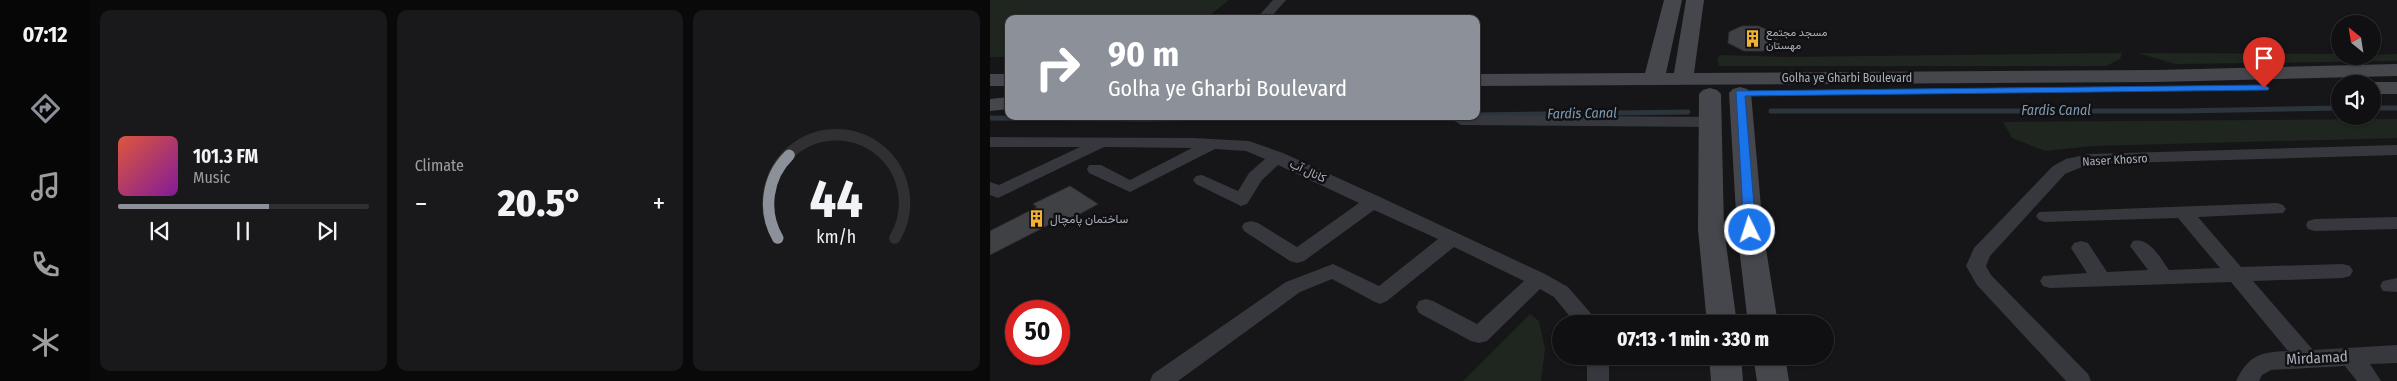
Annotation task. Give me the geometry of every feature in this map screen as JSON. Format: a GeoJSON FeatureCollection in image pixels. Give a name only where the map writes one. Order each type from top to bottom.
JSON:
{"type":"FeatureCollection","features":[{"type":"Feature","properties":{"kind":"main road"},"geometry":{"type":"LineString","coordinates":[[1654,79],[1673,0]]}},
{"type":"Feature","properties":{"kind":"main road"},"geometry":{"type":"LineString","coordinates":[[1683,79],[1695,0]]}},
{"type":"Feature","properties":{"kind":"main road","name":"Golha ye Gharbi Boulevard"},"geometry":{"type":"LineString","coordinates":[[1480,96],[1710,94],[2397,70]]}},
{"type":"Feature","properties":{"kind":"main road","name":"Golha ye Gharbi Boulevard"},"geometry":{"type":"LineString","coordinates":[[1480,80],[1683,79],[2331,88]]}},
{"type":"Feature","properties":{"kind":"main road"},"geometry":{"type":"LineString","coordinates":[[990,80],[1005,80]]}},
{"type":"Feature","properties":{"kind":"main road"},"geometry":{"type":"LineString","coordinates":[[2381,88],[2397,88]]}},
{"type":"Feature","properties":{"kind":"main road"},"geometry":{"type":"LineString","coordinates":[[1740,93],[1750,230],[1762,315]]}},
{"type":"Feature","properties":{"kind":"main road"},"geometry":{"type":"LineString","coordinates":[[1710,94],[1712,122],[1711,229],[1721,315]]}},
{"type":"Feature","properties":{"kind":"main road"},"geometry":{"type":"LineString","coordinates":[[990,98],[1005,98]]}},
{"type":"Feature","properties":{"kind":"main road"},"geometry":{"type":"LineString","coordinates":[[990,105],[1005,103]]}},
{"type":"Feature","properties":{"kind":"main road"},"geometry":{"type":"LineString","coordinates":[[1712,122],[1727,117],[1736,118],[1741,123]]}},
{"type":"Feature","properties":{"kind":"main road"},"geometry":{"type":"LineString","coordinates":[[1726,365],[1727,381]]}},
{"type":"Feature","properties":{"kind":"main road"},"geometry":{"type":"LineString","coordinates":[[1770,365],[1773,381]]}},
{"type":"Feature","properties":{"kind":"street"},"geometry":{"type":"LineString","coordinates":[[1266,15],[1280,0]]}},
{"type":"Feature","properties":{"kind":"street"},"geometry":{"type":"LineString","coordinates":[[1461,120],[1712,122]]}},
{"type":"Feature","properties":{"kind":"street","name":"کانال آب"},"geometry":{"type":"LineString","coordinates":[[990,142],[1249,146],[1374,201],[1538,279],[1561,292],[1581,315]]}},
{"type":"Feature","properties":{"kind":"street"},"geometry":{"type":"LineString","coordinates":[[990,187],[998,192],[1104,143]]}},
{"type":"Feature","properties":{"kind":"street"},"geometry":{"type":"LineString","coordinates":[[1095,168],[1130,187],[1212,144]]}},
{"type":"Feature","properties":{"kind":"street","name":"Naser Khosro"},"geometry":{"type":"LineString","coordinates":[[2080,381],[1984,280],[1976,266],[1981,253],[2059,170],[2072,163],[2089,159],[2397,150]]}},
{"type":"Feature","properties":{"kind":"street"},"geometry":{"type":"LineString","coordinates":[[1202,180],[1241,200],[1255,177],[1277,157]]}},
{"type":"Feature","properties":{"kind":"street"},"geometry":{"type":"LineString","coordinates":[[1251,227],[1297,256],[1374,201]]}},
{"type":"Feature","properties":{"kind":"street"},"geometry":{"type":"LineString","coordinates":[[2045,216],[2277,209]]}},
{"type":"Feature","properties":{"kind":"street"},"geometry":{"type":"LineString","coordinates":[[2184,212],[2307,358]]}},
{"type":"Feature","properties":{"kind":"street"},"geometry":{"type":"LineString","coordinates":[[2316,225],[2397,223]]}},
{"type":"Feature","properties":{"kind":"street"},"geometry":{"type":"LineString","coordinates":[[1161,381],[1293,287],[1333,271],[1380,296],[1452,238]]}},
{"type":"Feature","properties":{"kind":"street"},"geometry":{"type":"LineString","coordinates":[[2140,246],[2164,277]]}},
{"type":"Feature","properties":{"kind":"street"},"geometry":{"type":"LineString","coordinates":[[2082,248],[2101,279]]}},
{"type":"Feature","properties":{"kind":"street"},"geometry":{"type":"LineString","coordinates":[[2050,280],[2343,271]]}},
{"type":"Feature","properties":{"kind":"street"},"geometry":{"type":"LineString","coordinates":[[1426,307],[1479,335],[1538,279]]}},
{"type":"Feature","properties":{"kind":"street","name":"Mirdamad"},"geometry":{"type":"LineString","coordinates":[[2247,381],[2254,369],[2267,361],[2397,354]]}},
{"type":"Feature","properties":{"kind":"street"},"geometry":{"type":"LineString","coordinates":[[2350,356],[2370,381]]}},
{"type":"Feature","properties":{"kind":"street"},"geometry":{"type":"LineString","coordinates":[[1598,365],[1598,381]]}},
{"type":"Feature","properties":{"kind":"shaded area"},"geometry":{"type":"Polygon","coordinates":[[[990,0],[1229,0],[1210,15],[1005,15],[1005,57],[990,57],[990,0]]]}},
{"type":"Feature","properties":{"kind":"shaded area"},"geometry":{"type":"Polygon","coordinates":[[[2122,53],[2120,59],[2106,66],[1719,66],[1717,59],[1720,55],[1785,57],[2122,53]]]}},
{"type":"Feature","properties":{"kind":"shaded area"},"geometry":{"type":"Polygon","coordinates":[[[2138,53],[2331,54],[2331,62],[2175,64],[2138,53]]]}},
{"type":"Feature","properties":{"kind":"shaded area"},"geometry":{"type":"Polygon","coordinates":[[[2397,54],[2397,61],[2381,61],[2381,55],[2397,54]]]}},
{"type":"Feature","properties":{"kind":"shaded area"},"geometry":{"type":"Polygon","coordinates":[[[2381,119],[2397,119],[2397,138],[2093,146],[2045,151],[2012,138],[2003,122],[2331,120],[2331,125],[2381,125],[2381,119]]]}},
{"type":"Feature","properties":{"kind":"shaded area"},"geometry":{"type":"Polygon","coordinates":[[[1530,314],[1539,321],[1545,349],[1541,381],[1463,381],[1530,314]]]}},
{"type":"Feature","properties":{"kind":"building","name":"مسجد مجتمع مهستان"},"geometry":{"type":"Polygon","coordinates":[[[1742,26],[1758,26],[1775,33],[1778,43],[1763,51],[1744,51],[1728,43],[1729,32],[1742,26]]]}},
{"type":"Feature","properties":{"kind":"building","name":"ساختمان پامچال"},"geometry":{"type":"Polygon","coordinates":[[[1070,186],[1098,204],[1067,221],[1062,218],[990,255],[990,231],[1037,207],[1033,204],[1070,186]]]}},
{"type":"Feature","properties":{"kind":"waterway","name":"Fardis Canal"},"geometry":{"type":"LineString","coordinates":[[1771,111],[2179,111],[2331,108]]}},
{"type":"Feature","properties":{"kind":"waterway","name":"Fardis Canal"},"geometry":{"type":"LineString","coordinates":[[2381,108],[2397,108]]}},
{"type":"Feature","properties":{"kind":"waterway","name":"Fardis Canal"},"geometry":{"type":"LineString","coordinates":[[1480,115],[1688,112]]}},
{"type":"Feature","properties":{"kind":"waterway","name":"Fardis Canal"},"geometry":{"type":"LineString","coordinates":[[990,118],[1005,118]]}},
{"type":"Feature","properties":{"kind":"place","name":"مسجد مجتمع مهستان"},"geometry":{"type":"Point","coordinates":[1752,38]}},
{"type":"Feature","properties":{"kind":"place","name":"ساختمان پامچال"},"geometry":{"type":"Point","coordinates":[1036,219]}},
{"type":"Feature","properties":{"kind":"route"},"geometry":{"type":"LineString","coordinates":[[1750,230],[1740,93],[2264,88]]}}]}
